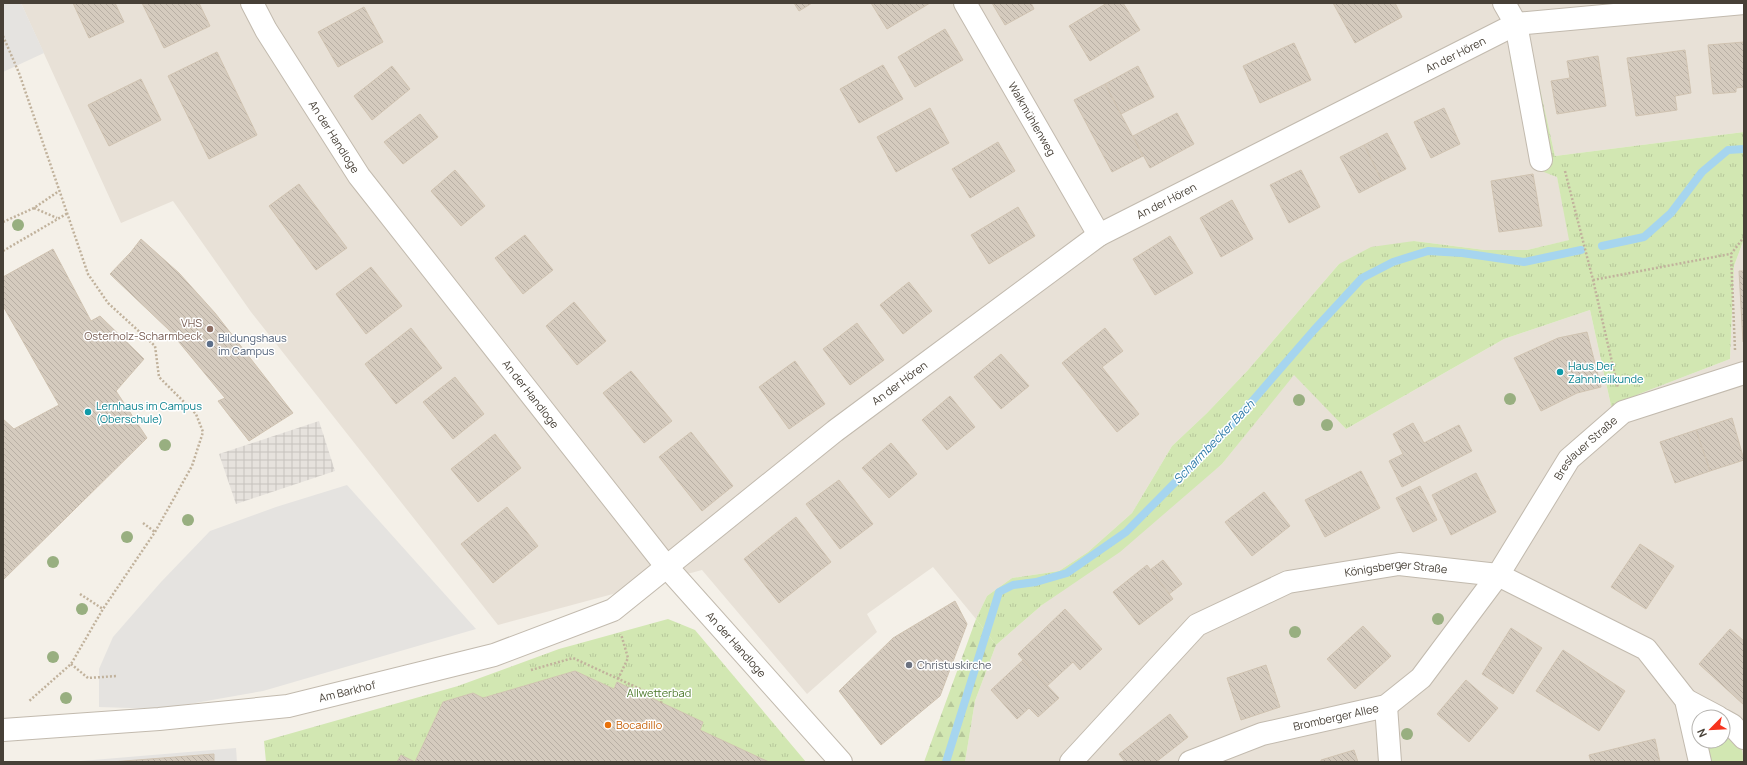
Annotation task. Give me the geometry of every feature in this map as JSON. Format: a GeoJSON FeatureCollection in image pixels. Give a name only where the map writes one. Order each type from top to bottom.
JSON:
{"type":"FeatureCollection","features":[{"type":"Feature","properties":{"kind":"street","name":"An der Handloge"},"geometry":{"type":"LineString","coordinates":[[252,3],[266,30],[359,176],[666,566],[841,762]]}},
{"type":"Feature","properties":{"kind":"street","name":"Walkmühlenweg"},"geometry":{"type":"LineString","coordinates":[[964,3],[1099,235]]}},
{"type":"Feature","properties":{"kind":"street"},"geometry":{"type":"LineString","coordinates":[[1504,3],[1516,24],[1541,160]]}},
{"type":"Feature","properties":{"kind":"street","name":"An der Hören"},"geometry":{"type":"LineString","coordinates":[[666,566],[835,431],[1099,235],[1516,24],[1744,3]]}},
{"type":"Feature","properties":{"kind":"street","name":"Breslauer Straße"},"geometry":{"type":"LineString","coordinates":[[1498,574],[1569,459],[1623,412],[1744,373]]}},
{"type":"Feature","properties":{"kind":"street","name":"Königsberger Straße"},"geometry":{"type":"LineString","coordinates":[[1071,762],[1197,625],[1288,582],[1399,564],[1498,574],[1646,650],[1686,700],[1700,762]]}},
{"type":"Feature","properties":{"kind":"street","name":"Am Barkhof"},"geometry":{"type":"LineString","coordinates":[[3,730],[159,720],[288,706],[494,655],[613,610],[666,566]]}},
{"type":"Feature","properties":{"kind":"street","name":"Bromberger Allee"},"geometry":{"type":"LineString","coordinates":[[1190,762],[1262,734],[1386,706],[1421,678],[1498,574]]}},
{"type":"Feature","properties":{"kind":"street"},"geometry":{"type":"LineString","coordinates":[[1686,700],[1703,709]]}},
{"type":"Feature","properties":{"kind":"street"},"geometry":{"type":"LineString","coordinates":[[1386,706],[1390,762]]}},
{"type":"Feature","properties":{"kind":"street"},"geometry":{"type":"LineString","coordinates":[[1731,724],[1744,738]]}},
{"type":"Feature","properties":{"kind":"path"},"geometry":{"type":"LineString","coordinates":[[3,36],[19,73],[88,274],[108,303],[154,346],[159,377],[196,414],[203,432],[192,466],[154,532],[103,609],[71,664],[23,706]]}},
{"type":"Feature","properties":{"kind":"path"},"geometry":{"type":"LineString","coordinates":[[1541,160],[1565,170],[1594,280],[1623,412]]}},
{"type":"Feature","properties":{"kind":"path"},"geometry":{"type":"LineString","coordinates":[[3,222],[34,208],[59,191]]}},
{"type":"Feature","properties":{"kind":"path"},"geometry":{"type":"LineString","coordinates":[[34,208],[57,218]]}},
{"type":"Feature","properties":{"kind":"path"},"geometry":{"type":"LineString","coordinates":[[3,251],[57,218],[68,214]]}},
{"type":"Feature","properties":{"kind":"path"},"geometry":{"type":"LineString","coordinates":[[1735,351],[1731,254],[1744,237]]}},
{"type":"Feature","properties":{"kind":"path"},"geometry":{"type":"LineString","coordinates":[[1594,280],[1731,254]]}},
{"type":"Feature","properties":{"kind":"path"},"geometry":{"type":"LineString","coordinates":[[143,523],[154,532]]}},
{"type":"Feature","properties":{"kind":"path"},"geometry":{"type":"LineString","coordinates":[[80,594],[103,609]]}},
{"type":"Feature","properties":{"kind":"path"},"geometry":{"type":"LineString","coordinates":[[530,671],[573,658],[662,699],[661,702]]}},
{"type":"Feature","properties":{"kind":"path"},"geometry":{"type":"LineString","coordinates":[[618,679],[628,658]]}},
{"type":"Feature","properties":{"kind":"path"},"geometry":{"type":"LineString","coordinates":[[71,664],[88,678],[117,676]]}},
{"type":"Feature","properties":{"kind":"shaded area"},"geometry":{"type":"Polygon","coordinates":[[[3,3],[21,3],[44,53],[3,72],[3,3]]]}},
{"type":"Feature","properties":{"kind":"shaded area"},"geometry":{"type":"Polygon","coordinates":[[[21,3],[1744,3],[1744,132],[1555,156],[1532,54],[1570,240],[1527,250],[1485,250],[1414,241],[1339,264],[1248,370],[1207,413],[1172,446],[1132,513],[1088,552],[1059,571],[1012,578],[987,596],[976,619],[933,567],[867,614],[877,632],[807,694],[702,570],[498,625],[251,312],[173,201],[121,223],[21,3]]]}},
{"type":"Feature","properties":{"kind":"shaded area"},"geometry":{"type":"Polygon","coordinates":[[[1744,239],[1744,762],[965,762],[975,701],[996,645],[1042,605],[1222,464],[1294,374],[1346,429],[1504,339],[1590,310],[1612,410],[1639,394],[1730,359],[1734,266],[1744,239]]]}},
{"type":"Feature","properties":{"kind":"shaded area"},"geometry":{"type":"Polygon","coordinates":[[[319,421],[335,471],[236,504],[219,454],[319,421]]]}},
{"type":"Feature","properties":{"kind":"shaded area"},"geometry":{"type":"Polygon","coordinates":[[[347,485],[476,629],[263,691],[161,709],[99,707],[99,669],[113,637],[161,582],[210,531],[276,507],[347,485]]]}},
{"type":"Feature","properties":{"kind":"shaded area"},"geometry":{"type":"Polygon","coordinates":[[[236,748],[237,762],[81,761],[236,748]]]}},
{"type":"Feature","properties":{"kind":"green space"},"geometry":{"type":"Polygon","coordinates":[[[1532,53],[1555,156],[1744,132],[1744,239],[1734,266],[1730,359],[1639,394],[1612,410],[1590,310],[1504,339],[1346,429],[1294,375],[1222,464],[1120,552],[1042,605],[996,645],[976,619],[987,596],[1012,578],[1059,571],[1088,552],[1132,513],[1172,446],[1207,413],[1248,370],[1339,264],[1371,247],[1414,241],[1485,250],[1527,250],[1569,240],[1557,177],[1536,169],[1510,60],[1532,53]]]}},
{"type":"Feature","properties":{"kind":"green space","name":"Allwetterbad"},"geometry":{"type":"Polygon","coordinates":[[[668,619],[695,630],[806,762],[266,762],[264,741],[458,686],[559,649],[668,619]]]}},
{"type":"Feature","properties":{"kind":"green space"},"geometry":{"type":"Polygon","coordinates":[[[976,619],[996,645],[975,701],[965,762],[924,762],[976,619]]]}},
{"type":"Feature","properties":{"kind":"green space"},"geometry":{"type":"Polygon","coordinates":[[[1731,740],[1741,744],[1744,762],[1704,762],[1701,749],[1731,749],[1731,740]]]}},
{"type":"Feature","properties":{"kind":"building"},"geometry":{"type":"Polygon","coordinates":[[[73,3],[115,3],[124,22],[89,38],[73,3]]]}},
{"type":"Feature","properties":{"kind":"building"},"geometry":{"type":"Polygon","coordinates":[[[142,3],[199,3],[210,26],[164,48],[142,3]]]}},
{"type":"Feature","properties":{"kind":"building"},"geometry":{"type":"Polygon","coordinates":[[[794,3],[812,3],[799,11],[794,3]]]}},
{"type":"Feature","properties":{"kind":"building"},"geometry":{"type":"Polygon","coordinates":[[[871,3],[930,3],[887,29],[871,3]]]}},
{"type":"Feature","properties":{"kind":"building"},"geometry":{"type":"Polygon","coordinates":[[[992,3],[1031,3],[1034,9],[1005,25],[992,3]]]}},
{"type":"Feature","properties":{"kind":"building"},"geometry":{"type":"Polygon","coordinates":[[[1107,3],[1123,3],[1140,30],[1090,61],[1069,26],[1107,3]]]}},
{"type":"Feature","properties":{"kind":"building"},"geometry":{"type":"Polygon","coordinates":[[[1333,3],[1395,3],[1402,17],[1355,43],[1333,3]]]}},
{"type":"Feature","properties":{"kind":"building"},"geometry":{"type":"Polygon","coordinates":[[[364,7],[383,42],[338,67],[318,32],[364,7]]]}},
{"type":"Feature","properties":{"kind":"building"},"geometry":{"type":"Polygon","coordinates":[[[945,29],[963,60],[915,87],[898,57],[945,29]]]}},
{"type":"Feature","properties":{"kind":"building"},"geometry":{"type":"Polygon","coordinates":[[[1744,42],[1744,87],[1736,88],[1736,92],[1713,94],[1708,45],[1744,42]]]}},
{"type":"Feature","properties":{"kind":"building"},"geometry":{"type":"Polygon","coordinates":[[[1294,43],[1311,80],[1260,103],[1243,66],[1294,43]]]}},
{"type":"Feature","properties":{"kind":"building"},"geometry":{"type":"Polygon","coordinates":[[[1685,50],[1691,93],[1675,96],[1677,110],[1636,116],[1627,58],[1685,50]]]}},
{"type":"Feature","properties":{"kind":"building"},"geometry":{"type":"Polygon","coordinates":[[[217,52],[257,135],[209,159],[168,76],[217,52]]]}},
{"type":"Feature","properties":{"kind":"building"},"geometry":{"type":"Polygon","coordinates":[[[1598,56],[1606,106],[1557,114],[1551,81],[1570,78],[1567,61],[1598,56]]]}},
{"type":"Feature","properties":{"kind":"building"},"geometry":{"type":"Polygon","coordinates":[[[883,65],[903,99],[859,123],[840,89],[883,65]]]}},
{"type":"Feature","properties":{"kind":"building"},"geometry":{"type":"Polygon","coordinates":[[[392,66],[410,89],[372,120],[354,96],[392,66]]]}},
{"type":"Feature","properties":{"kind":"building"},"geometry":{"type":"Polygon","coordinates":[[[1138,66],[1154,97],[1121,114],[1105,84],[1138,66]]]}},
{"type":"Feature","properties":{"kind":"building"},"geometry":{"type":"Polygon","coordinates":[[[141,79],[161,120],[109,146],[88,105],[141,79]]]}},
{"type":"Feature","properties":{"kind":"building"},"geometry":{"type":"Polygon","coordinates":[[[1105,84],[1143,156],[1112,172],[1074,100],[1105,84]]]}},
{"type":"Feature","properties":{"kind":"building"},"geometry":{"type":"Polygon","coordinates":[[[930,108],[949,143],[896,172],[877,137],[930,108]]]}},
{"type":"Feature","properties":{"kind":"building"},"geometry":{"type":"Polygon","coordinates":[[[1444,108],[1460,144],[1431,158],[1414,122],[1444,108]]]}},
{"type":"Feature","properties":{"kind":"building"},"geometry":{"type":"Polygon","coordinates":[[[1177,113],[1194,144],[1150,168],[1133,136],[1177,113]]]}},
{"type":"Feature","properties":{"kind":"building"},"geometry":{"type":"Polygon","coordinates":[[[420,114],[438,137],[403,164],[384,142],[420,114]]]}},
{"type":"Feature","properties":{"kind":"building"},"geometry":{"type":"Polygon","coordinates":[[[1387,133],[1406,169],[1382,181],[1364,145],[1387,133]]]}},
{"type":"Feature","properties":{"kind":"building"},"geometry":{"type":"Polygon","coordinates":[[[998,142],[1015,171],[970,198],[952,169],[998,142]]]}},
{"type":"Feature","properties":{"kind":"building"},"geometry":{"type":"Polygon","coordinates":[[[1364,145],[1382,181],[1359,193],[1340,157],[1364,145]]]}},
{"type":"Feature","properties":{"kind":"building"},"geometry":{"type":"Polygon","coordinates":[[[455,170],[485,206],[461,226],[431,191],[455,170]]]}},
{"type":"Feature","properties":{"kind":"building"},"geometry":{"type":"Polygon","coordinates":[[[1301,170],[1320,207],[1289,223],[1270,185],[1301,170]]]}},
{"type":"Feature","properties":{"kind":"building"},"geometry":{"type":"Polygon","coordinates":[[[1533,174],[1542,226],[1499,232],[1491,181],[1533,174]]]}},
{"type":"Feature","properties":{"kind":"building"},"geometry":{"type":"Polygon","coordinates":[[[299,184],[347,248],[316,270],[269,206],[299,184]]]}},
{"type":"Feature","properties":{"kind":"building"},"geometry":{"type":"Polygon","coordinates":[[[1232,200],[1253,239],[1221,257],[1200,218],[1232,200]]]}},
{"type":"Feature","properties":{"kind":"building"},"geometry":{"type":"Polygon","coordinates":[[[1018,207],[1035,236],[989,264],[971,235],[1018,207]]]}},
{"type":"Feature","properties":{"kind":"building"},"geometry":{"type":"Polygon","coordinates":[[[525,235],[553,270],[523,294],[495,258],[525,235]]]}},
{"type":"Feature","properties":{"kind":"building"},"geometry":{"type":"Polygon","coordinates":[[[1170,236],[1193,273],[1155,295],[1133,259],[1170,236]]]}},
{"type":"Feature","properties":{"kind":"building","name":"Bildungshaus im Campus"},"geometry":{"type":"Polygon","coordinates":[[[141,239],[179,273],[215,313],[293,413],[249,441],[218,401],[225,398],[169,330],[110,274],[141,239]]]}},
{"type":"Feature","properties":{"kind":"building","name":"Lernhaus im Campus (Oberschule)"},"geometry":{"type":"Polygon","coordinates":[[[53,249],[91,321],[100,316],[144,359],[116,391],[147,438],[3,580],[3,419],[14,429],[59,405],[3,306],[3,277],[53,249]]]}},
{"type":"Feature","properties":{"kind":"building"},"geometry":{"type":"Polygon","coordinates":[[[371,267],[402,306],[366,334],[336,294],[371,267]]]}},
{"type":"Feature","properties":{"kind":"building"},"geometry":{"type":"Polygon","coordinates":[[[1739,271],[1744,271],[1744,342],[1743,342],[1739,271]]]}},
{"type":"Feature","properties":{"kind":"building"},"geometry":{"type":"Polygon","coordinates":[[[909,282],[932,311],[903,334],[880,305],[909,282]]]}},
{"type":"Feature","properties":{"kind":"building"},"geometry":{"type":"Polygon","coordinates":[[[574,302],[606,341],[577,365],[546,326],[574,302]]]}},
{"type":"Feature","properties":{"kind":"building"},"geometry":{"type":"Polygon","coordinates":[[[857,323],[884,360],[850,385],[823,349],[857,323]]]}},
{"type":"Feature","properties":{"kind":"building"},"geometry":{"type":"Polygon","coordinates":[[[411,328],[442,368],[396,404],[365,364],[411,328]]]}},
{"type":"Feature","properties":{"kind":"building"},"geometry":{"type":"Polygon","coordinates":[[[1105,328],[1123,351],[1102,367],[1139,414],[1117,432],[1062,363],[1105,328]]]}},
{"type":"Feature","properties":{"kind":"building","name":"Haus Der Zahnheilkunde"},"geometry":{"type":"Polygon","coordinates":[[[1587,332],[1601,387],[1577,393],[1541,411],[1514,358],[1558,338],[1587,332]]]}},
{"type":"Feature","properties":{"kind":"building"},"geometry":{"type":"Polygon","coordinates":[[[1001,354],[1029,386],[1001,409],[974,377],[1001,354]]]}},
{"type":"Feature","properties":{"kind":"building"},"geometry":{"type":"Polygon","coordinates":[[[795,361],[825,404],[789,429],[759,387],[795,361]]]}},
{"type":"Feature","properties":{"kind":"building"},"geometry":{"type":"Polygon","coordinates":[[[631,371],[672,421],[644,443],[603,393],[631,371]]]}},
{"type":"Feature","properties":{"kind":"building"},"geometry":{"type":"Polygon","coordinates":[[[455,377],[484,414],[453,439],[423,402],[455,377]]]}},
{"type":"Feature","properties":{"kind":"building"},"geometry":{"type":"Polygon","coordinates":[[[950,396],[975,427],[947,450],[922,420],[950,396]]]}},
{"type":"Feature","properties":{"kind":"building"},"geometry":{"type":"Polygon","coordinates":[[[1732,418],[1744,460],[1710,471],[1696,430],[1732,418]]]}},
{"type":"Feature","properties":{"kind":"building"},"geometry":{"type":"Polygon","coordinates":[[[1413,423],[1424,443],[1459,425],[1472,451],[1402,487],[1389,461],[1403,454],[1393,434],[1413,423]]]}},
{"type":"Feature","properties":{"kind":"building"},"geometry":{"type":"Polygon","coordinates":[[[1696,430],[1710,471],[1675,483],[1660,442],[1696,430]]]}},
{"type":"Feature","properties":{"kind":"building"},"geometry":{"type":"Polygon","coordinates":[[[691,432],[733,486],[702,511],[659,457],[691,432]]]}},
{"type":"Feature","properties":{"kind":"building"},"geometry":{"type":"Polygon","coordinates":[[[495,434],[521,468],[478,502],[451,469],[495,434]]]}},
{"type":"Feature","properties":{"kind":"building"},"geometry":{"type":"Polygon","coordinates":[[[891,443],[917,474],[889,498],[862,468],[891,443]]]}},
{"type":"Feature","properties":{"kind":"building"},"geometry":{"type":"Polygon","coordinates":[[[1361,471],[1380,508],[1325,537],[1305,500],[1361,471]]]}},
{"type":"Feature","properties":{"kind":"building"},"geometry":{"type":"Polygon","coordinates":[[[1476,473],[1496,512],[1451,535],[1432,495],[1476,473]]]}},
{"type":"Feature","properties":{"kind":"building"},"geometry":{"type":"Polygon","coordinates":[[[839,480],[873,524],[840,549],[806,504],[839,480]]]}},
{"type":"Feature","properties":{"kind":"building"},"geometry":{"type":"Polygon","coordinates":[[[1420,486],[1437,520],[1413,532],[1396,498],[1420,486]]]}},
{"type":"Feature","properties":{"kind":"building"},"geometry":{"type":"Polygon","coordinates":[[[1264,492],[1290,526],[1252,556],[1225,522],[1264,492]]]}},
{"type":"Feature","properties":{"kind":"building"},"geometry":{"type":"Polygon","coordinates":[[[507,507],[538,546],[493,583],[461,544],[507,507]]]}},
{"type":"Feature","properties":{"kind":"building"},"geometry":{"type":"Polygon","coordinates":[[[796,517],[831,562],[779,603],[744,559],[796,517]]]}},
{"type":"Feature","properties":{"kind":"building"},"geometry":{"type":"Polygon","coordinates":[[[1640,544],[1674,566],[1646,609],[1611,587],[1640,544]]]}},
{"type":"Feature","properties":{"kind":"building"},"geometry":{"type":"Polygon","coordinates":[[[1163,560],[1182,584],[1169,594],[1150,570],[1163,560]]]}},
{"type":"Feature","properties":{"kind":"building"},"geometry":{"type":"Polygon","coordinates":[[[1147,565],[1173,599],[1139,625],[1113,592],[1147,565]]]}},
{"type":"Feature","properties":{"kind":"building","name":"Christuskirche"},"geometry":{"type":"Polygon","coordinates":[[[955,601],[967,624],[940,696],[881,745],[839,691],[893,638],[955,601]]]}},
{"type":"Feature","properties":{"kind":"building"},"geometry":{"type":"Polygon","coordinates":[[[1065,609],[1102,649],[1080,670],[1073,662],[1047,686],[1018,654],[1065,609]]]}},
{"type":"Feature","properties":{"kind":"building"},"geometry":{"type":"Polygon","coordinates":[[[1363,626],[1391,656],[1355,689],[1327,659],[1363,626]]]}},
{"type":"Feature","properties":{"kind":"building"},"geometry":{"type":"Polygon","coordinates":[[[1511,628],[1542,648],[1513,694],[1482,674],[1511,628]]]}},
{"type":"Feature","properties":{"kind":"building"},"geometry":{"type":"Polygon","coordinates":[[[1730,629],[1744,641],[1744,705],[1699,664],[1730,629]]]}},
{"type":"Feature","properties":{"kind":"building"},"geometry":{"type":"Polygon","coordinates":[[[1563,650],[1625,691],[1599,731],[1536,691],[1563,650]]]}},
{"type":"Feature","properties":{"kind":"building"},"geometry":{"type":"Polygon","coordinates":[[[1023,660],[1059,698],[1038,717],[1029,708],[1017,719],[991,690],[1023,660]]]}},
{"type":"Feature","properties":{"kind":"building"},"geometry":{"type":"Polygon","coordinates":[[[1266,665],[1280,707],[1241,720],[1227,678],[1266,665]]]}},
{"type":"Feature","properties":{"kind":"building"},"geometry":{"type":"Polygon","coordinates":[[[575,671],[614,689],[617,682],[703,722],[700,730],[769,762],[415,762],[443,702],[473,693],[483,698],[575,671]]]}},
{"type":"Feature","properties":{"kind":"building"},"geometry":{"type":"Polygon","coordinates":[[[1466,680],[1498,708],[1469,742],[1437,714],[1466,680]]]}},
{"type":"Feature","properties":{"kind":"building"},"geometry":{"type":"Polygon","coordinates":[[[1170,714],[1188,737],[1156,762],[1125,762],[1119,754],[1170,714]]]}},
{"type":"Feature","properties":{"kind":"building"},"geometry":{"type":"Polygon","coordinates":[[[1655,739],[1660,762],[1591,762],[1589,755],[1655,739]]]}},
{"type":"Feature","properties":{"kind":"building"},"geometry":{"type":"Polygon","coordinates":[[[1354,750],[1358,762],[1321,762],[1321,760],[1354,750]]]}},
{"type":"Feature","properties":{"kind":"building"},"geometry":{"type":"Polygon","coordinates":[[[214,754],[214,762],[111,762],[214,754]]]}},
{"type":"Feature","properties":{"kind":"building"},"geometry":{"type":"Polygon","coordinates":[[[401,755],[415,762],[397,762],[401,755]]]}},
{"type":"Feature","properties":{"kind":"waterway","name":"Scharmbecker Bach"},"geometry":{"type":"LineString","coordinates":[[1602,246],[1644,237],[1671,213],[1702,172],[1728,150],[1744,149]]}},
{"type":"Feature","properties":{"kind":"waterway","name":"Scharmbecker Bach"},"geometry":{"type":"LineString","coordinates":[[946,762],[999,592],[1013,585],[1036,582],[1067,573],[1126,532],[1229,428],[1314,330],[1362,278],[1393,262],[1428,251],[1462,253],[1524,262],[1581,250]]}},
{"type":"Feature","properties":{"kind":"place","name":"VHS Osterholz-Scharmbeck"},"geometry":{"type":"Point","coordinates":[210,329]}},
{"type":"Feature","properties":{"kind":"place","name":"Bildungshaus im Campus"},"geometry":{"type":"Point","coordinates":[210,344]}},
{"type":"Feature","properties":{"kind":"place","name":"Haus Der Zahnheilkunde"},"geometry":{"type":"Point","coordinates":[1560,372]}},
{"type":"Feature","properties":{"kind":"place","name":"Lernhaus im Campus (Oberschule)"},"geometry":{"type":"Point","coordinates":[88,412]}},
{"type":"Feature","properties":{"kind":"place","name":"Christuskirche"},"geometry":{"type":"Point","coordinates":[909,665]}},
{"type":"Feature","properties":{"kind":"place","name":"Bocadillo"},"geometry":{"type":"Point","coordinates":[608,725]}}]}
